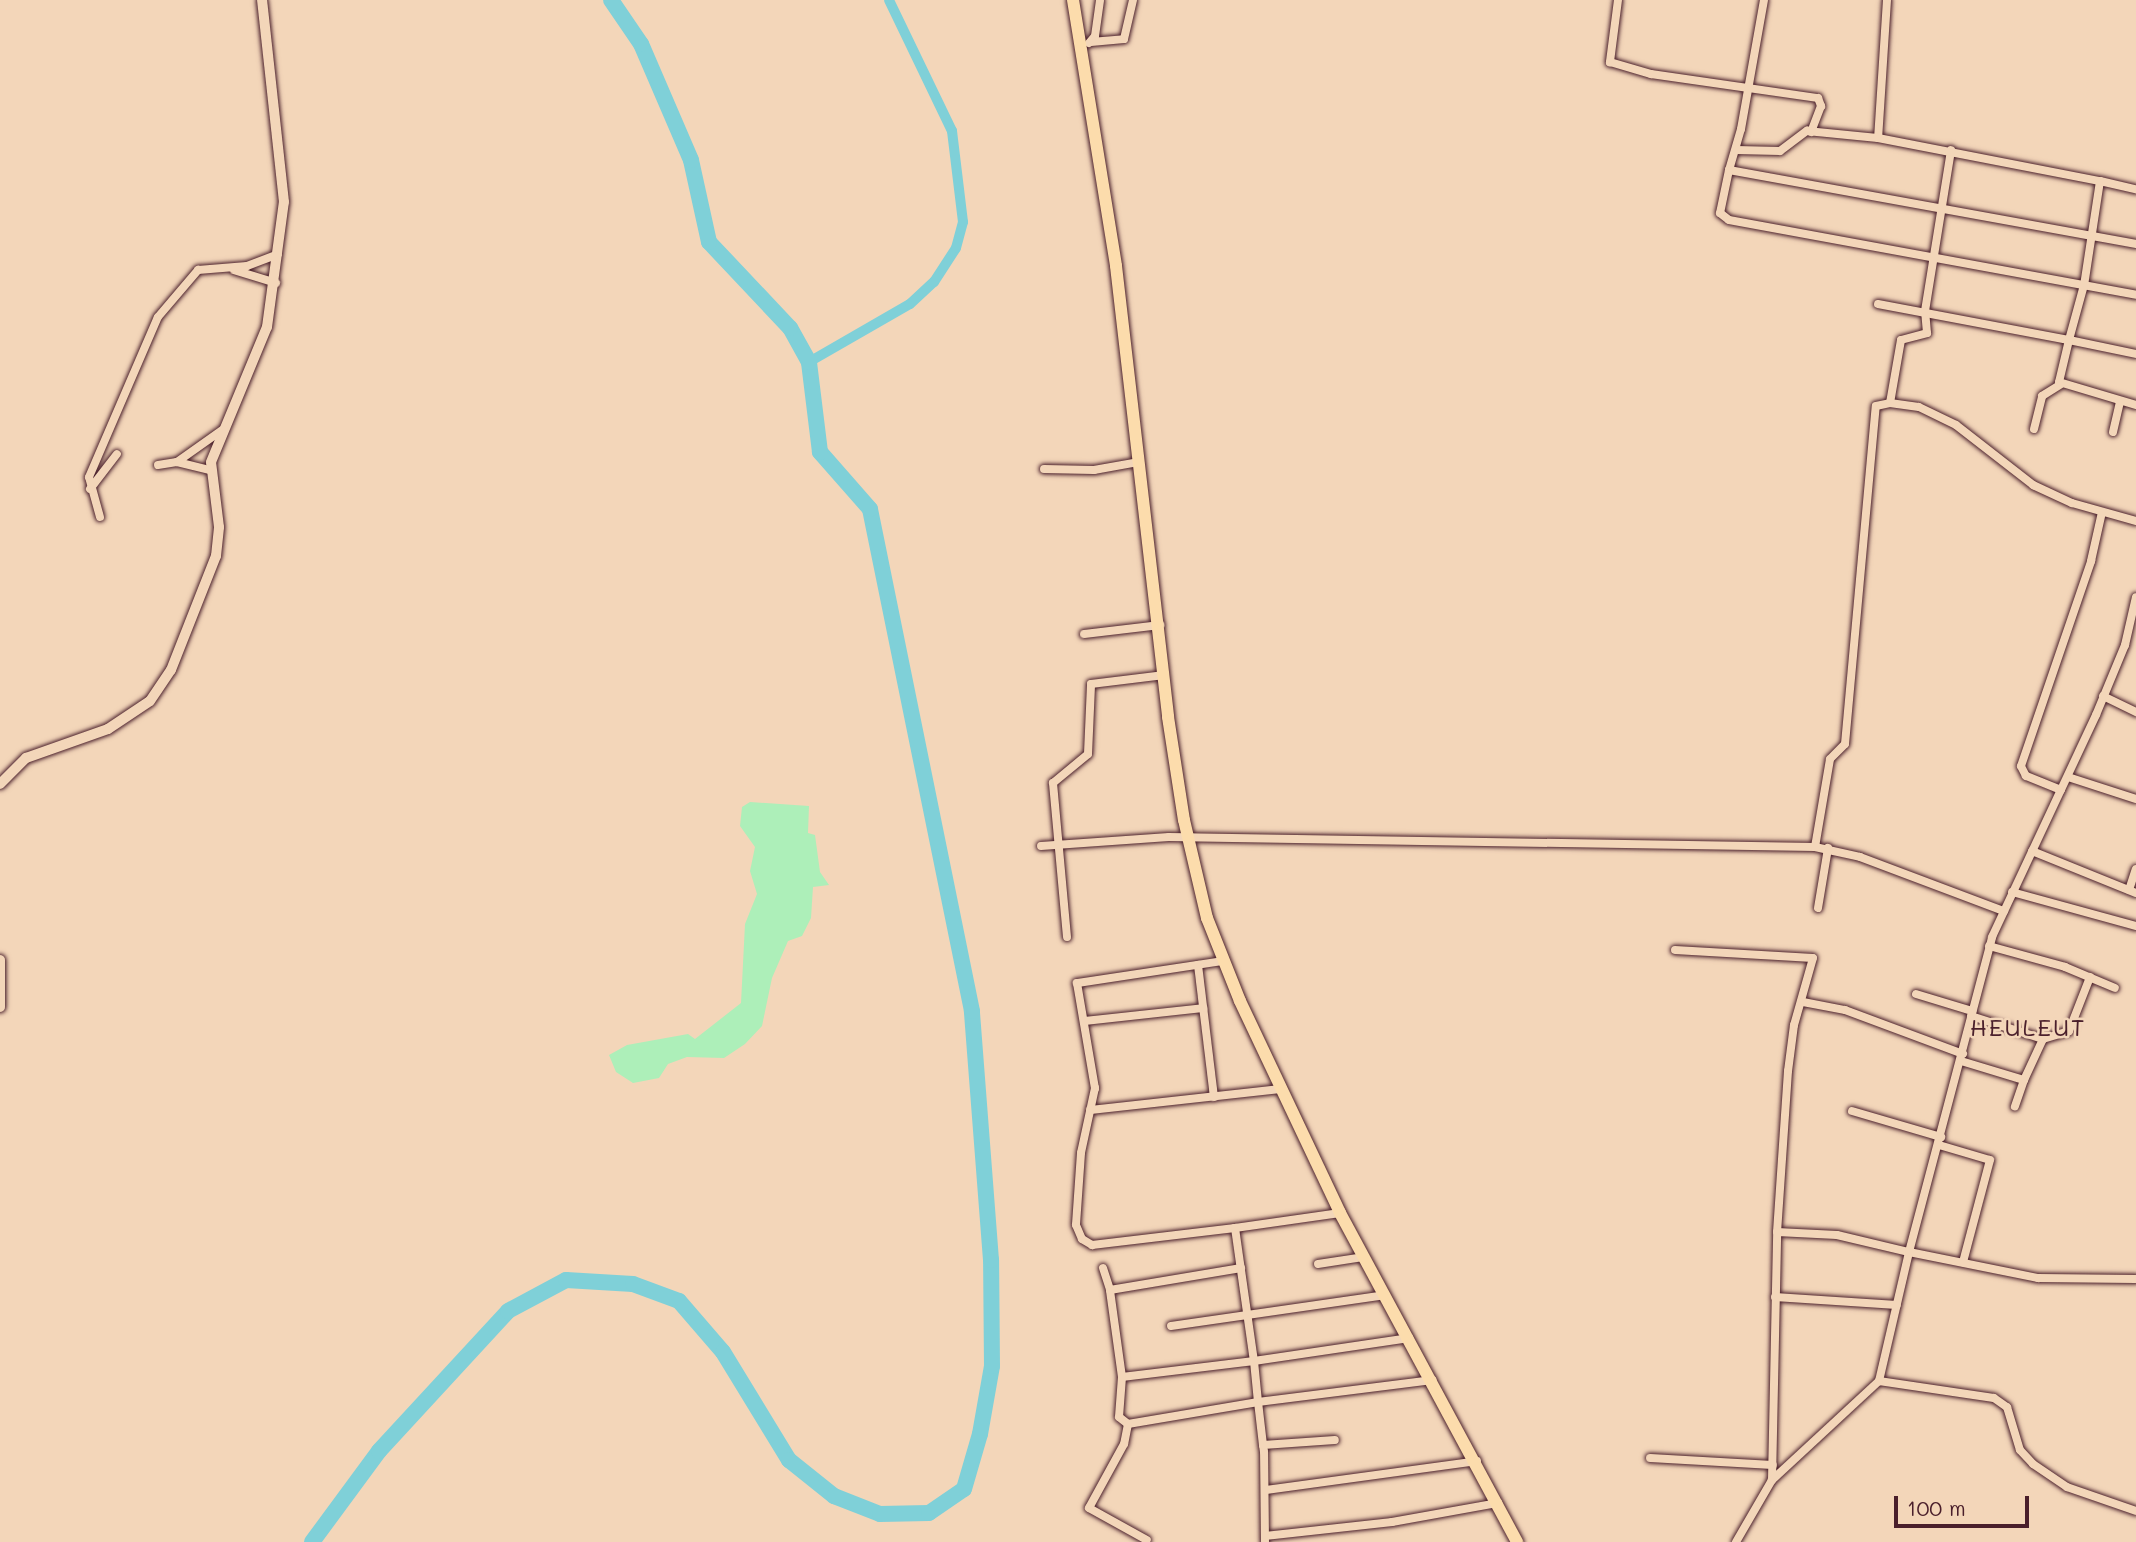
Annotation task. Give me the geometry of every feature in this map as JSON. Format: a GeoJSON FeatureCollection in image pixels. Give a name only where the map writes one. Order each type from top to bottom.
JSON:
{"type":"FeatureCollection","features":[{"type":"Feature","properties":{"kind":"main road"},"geometry":{"type":"LineString","coordinates":[[1073,0],[1086,45],[1114,253],[1164,675],[1188,838],[1203,907],[1223,961],[1340,1213],[1477,1461],[1517,1542]]}},
{"type":"Feature","properties":{"kind":"street"},"geometry":{"type":"LineString","coordinates":[[0,784],[26,758],[108,729],[137,713],[160,687],[216,556],[219,527],[210,470],[222,430],[267,327],[278,254],[282,159],[262,0]]}},
{"type":"Feature","properties":{"kind":"street"},"geometry":{"type":"LineString","coordinates":[[1100,0],[1086,45],[1124,39],[1133,0]]}},
{"type":"Feature","properties":{"kind":"street"},"geometry":{"type":"LineString","coordinates":[[1618,0],[1610,62],[1651,74],[1818,97],[1821,106],[1811,132]]}},
{"type":"Feature","properties":{"kind":"street"},"geometry":{"type":"LineString","coordinates":[[1764,0],[1736,150],[1720,213],[1729,220],[1937,256],[2136,295]]}},
{"type":"Feature","properties":{"kind":"street"},"geometry":{"type":"LineString","coordinates":[[1878,138],[1887,0]]}},
{"type":"Feature","properties":{"kind":"street"},"geometry":{"type":"LineString","coordinates":[[1736,150],[1780,150],[1801,133],[1811,132],[1878,138],[1951,150],[2136,189]]}},
{"type":"Feature","properties":{"kind":"street"},"geometry":{"type":"LineString","coordinates":[[1891,399],[1901,340],[1926,335],[1925,311],[1937,256],[1951,150]]}},
{"type":"Feature","properties":{"kind":"street"},"geometry":{"type":"LineString","coordinates":[[1729,170],[2136,244]]}},
{"type":"Feature","properties":{"kind":"street"},"geometry":{"type":"LineString","coordinates":[[2061,384],[2060,368],[2084,285],[2100,181]]}},
{"type":"Feature","properties":{"kind":"street"},"geometry":{"type":"LineString","coordinates":[[100,517],[89,491],[93,462],[110,435],[158,317],[198,270],[231,269],[278,254]]}},
{"type":"Feature","properties":{"kind":"street"},"geometry":{"type":"LineString","coordinates":[[231,269],[275,283]]}},
{"type":"Feature","properties":{"kind":"street"},"geometry":{"type":"LineString","coordinates":[[1878,304],[2136,354]]}},
{"type":"Feature","properties":{"kind":"street"},"geometry":{"type":"LineString","coordinates":[[2034,429],[2042,396],[2061,384],[2136,405]]}},
{"type":"Feature","properties":{"kind":"street"},"geometry":{"type":"LineString","coordinates":[[1815,847],[1830,759],[1845,744],[1876,406],[1891,399],[1934,414],[1995,452],[2033,485],[2102,512],[2136,521]]}},
{"type":"Feature","properties":{"kind":"street"},"geometry":{"type":"LineString","coordinates":[[2113,432],[2120,402]]}},
{"type":"Feature","properties":{"kind":"street"},"geometry":{"type":"LineString","coordinates":[[177,463],[222,430]]}},
{"type":"Feature","properties":{"kind":"street"},"geometry":{"type":"LineString","coordinates":[[89,491],[96,475],[117,454]]}},
{"type":"Feature","properties":{"kind":"street"},"geometry":{"type":"LineString","coordinates":[[1044,469],[1094,470],[1139,462]]}},
{"type":"Feature","properties":{"kind":"street"},"geometry":{"type":"LineString","coordinates":[[158,465],[177,463],[210,470]]}},
{"type":"Feature","properties":{"kind":"street"},"geometry":{"type":"LineString","coordinates":[[2061,790],[2026,776],[2021,766],[2091,561],[2102,512]]}},
{"type":"Feature","properties":{"kind":"street"},"geometry":{"type":"LineString","coordinates":[[1736,1542],[1772,1480],[1879,1381],[1909,1252],[1989,946],[2068,777],[2133,628],[2136,597]]}},
{"type":"Feature","properties":{"kind":"street"},"geometry":{"type":"LineString","coordinates":[[1084,634],[1160,625]]}},
{"type":"Feature","properties":{"kind":"street"},"geometry":{"type":"LineString","coordinates":[[1067,937],[1059,847],[1052,813],[1053,783],[1088,754],[1089,688],[1095,683],[1164,675]]}},
{"type":"Feature","properties":{"kind":"street"},"geometry":{"type":"LineString","coordinates":[[2103,696],[2136,712]]}},
{"type":"Feature","properties":{"kind":"street"},"geometry":{"type":"LineString","coordinates":[[2068,777],[2136,799]]}},
{"type":"Feature","properties":{"kind":"street"},"geometry":{"type":"LineString","coordinates":[[1041,846],[1188,838],[1815,847],[1828,848],[2004,911]]}},
{"type":"Feature","properties":{"kind":"street"},"geometry":{"type":"LineString","coordinates":[[1818,908],[1828,848]]}},
{"type":"Feature","properties":{"kind":"street"},"geometry":{"type":"LineString","coordinates":[[2032,851],[2132,891],[2136,869]]}},
{"type":"Feature","properties":{"kind":"street"},"geometry":{"type":"LineString","coordinates":[[2012,892],[2136,926]]}},
{"type":"Feature","properties":{"kind":"street"},"geometry":{"type":"LineString","coordinates":[[1989,946],[2090,977],[2115,988]]}},
{"type":"Feature","properties":{"kind":"street"},"geometry":{"type":"LineString","coordinates":[[1675,950],[1811,956],[1814,961],[1794,1025],[1788,1071],[1777,1232],[1772,1480]]}},
{"type":"Feature","properties":{"kind":"street"},"geometry":{"type":"LineString","coordinates":[[0,960],[0,1007]]}},
{"type":"Feature","properties":{"kind":"street"},"geometry":{"type":"LineString","coordinates":[[1223,961],[1079,981],[1076,986],[1094,1064],[1095,1101],[1083,1129],[1076,1225],[1084,1242],[1235,1228],[1340,1213]]}},
{"type":"Feature","properties":{"kind":"street"},"geometry":{"type":"LineString","coordinates":[[1198,965],[1214,1097]]}},
{"type":"Feature","properties":{"kind":"street"},"geometry":{"type":"LineString","coordinates":[[1916,994],[2043,1039],[2069,1031],[2090,977]]}},
{"type":"Feature","properties":{"kind":"street"},"geometry":{"type":"LineString","coordinates":[[1803,1002],[1845,1010],[2024,1080]]}},
{"type":"Feature","properties":{"kind":"street"},"geometry":{"type":"LineString","coordinates":[[1084,1021],[1203,1008]]}},
{"type":"Feature","properties":{"kind":"street"},"geometry":{"type":"LineString","coordinates":[[2015,1105],[2043,1039]]}},
{"type":"Feature","properties":{"kind":"street"},"geometry":{"type":"LineString","coordinates":[[1090,1111],[1281,1089]]}},
{"type":"Feature","properties":{"kind":"street"},"geometry":{"type":"LineString","coordinates":[[1852,1111],[1990,1160],[1962,1262]]}},
{"type":"Feature","properties":{"kind":"street"},"geometry":{"type":"LineString","coordinates":[[1235,1228],[1249,1315],[1264,1445],[1265,1539],[1392,1522],[1498,1503]]}},
{"type":"Feature","properties":{"kind":"street"},"geometry":{"type":"LineString","coordinates":[[1777,1232],[1837,1235],[2038,1279],[2136,1279]]}},
{"type":"Feature","properties":{"kind":"street"},"geometry":{"type":"LineString","coordinates":[[1318,1264],[1364,1257]]}},
{"type":"Feature","properties":{"kind":"street"},"geometry":{"type":"LineString","coordinates":[[1103,1268],[1110,1290],[1122,1377],[1119,1417],[1128,1424],[1258,1402],[1433,1380]]}},
{"type":"Feature","properties":{"kind":"street"},"geometry":{"type":"LineString","coordinates":[[1110,1290],[1241,1268]]}},
{"type":"Feature","properties":{"kind":"street"},"geometry":{"type":"LineString","coordinates":[[1171,1326],[1386,1295]]}},
{"type":"Feature","properties":{"kind":"street"},"geometry":{"type":"LineString","coordinates":[[1775,1297],[1897,1306]]}},
{"type":"Feature","properties":{"kind":"street"},"geometry":{"type":"LineString","coordinates":[[1122,1377],[1409,1338]]}},
{"type":"Feature","properties":{"kind":"street"},"geometry":{"type":"LineString","coordinates":[[1879,1381],[1994,1398],[2007,1407],[2020,1450],[2033,1464],[2067,1487],[2136,1511]]}},
{"type":"Feature","properties":{"kind":"street"},"geometry":{"type":"LineString","coordinates":[[1128,1424],[1124,1444],[1088,1505],[1148,1541]]}},
{"type":"Feature","properties":{"kind":"street"},"geometry":{"type":"LineString","coordinates":[[1264,1445],[1335,1440]]}},
{"type":"Feature","properties":{"kind":"street"},"geometry":{"type":"LineString","coordinates":[[1650,1458],[1773,1465]]}},
{"type":"Feature","properties":{"kind":"street"},"geometry":{"type":"LineString","coordinates":[[1266,1490],[1477,1461]]}},
{"type":"Feature","properties":{"kind":"green space"},"geometry":{"type":"Polygon","coordinates":[[[750,802],[809,806],[808,833],[815,835],[820,872],[829,885],[813,887],[811,918],[802,936],[788,941],[772,978],[762,1026],[745,1044],[724,1058],[687,1057],[668,1064],[659,1078],[633,1083],[616,1072],[609,1055],[627,1045],[688,1034],[695,1039],[741,1003],[745,924],[757,894],[750,871],[755,847],[740,826],[742,807],[750,802]]]}},
{"type":"Feature","properties":{"kind":"waterway"},"geometry":{"type":"LineString","coordinates":[[312,1542],[379,1451],[508,1311],[566,1280],[633,1284],[679,1301],[723,1352],[789,1460],[834,1496],[880,1514],[929,1513],[964,1489],[980,1434],[992,1366],[991,1260],[972,1011],[870,509],[820,452],[809,362],[790,328],[709,242],[691,160],[641,44],[611,0]]}},
{"type":"Feature","properties":{"kind":"waterway"},"geometry":{"type":"LineString","coordinates":[[809,362],[910,304],[934,282],[956,248],[963,222],[952,131],[889,0]]}},
{"type":"Feature","properties":{"kind":"district","name":"HEULEUT"},"geometry":{"type":"Point","coordinates":[2028,1027]}}]}
